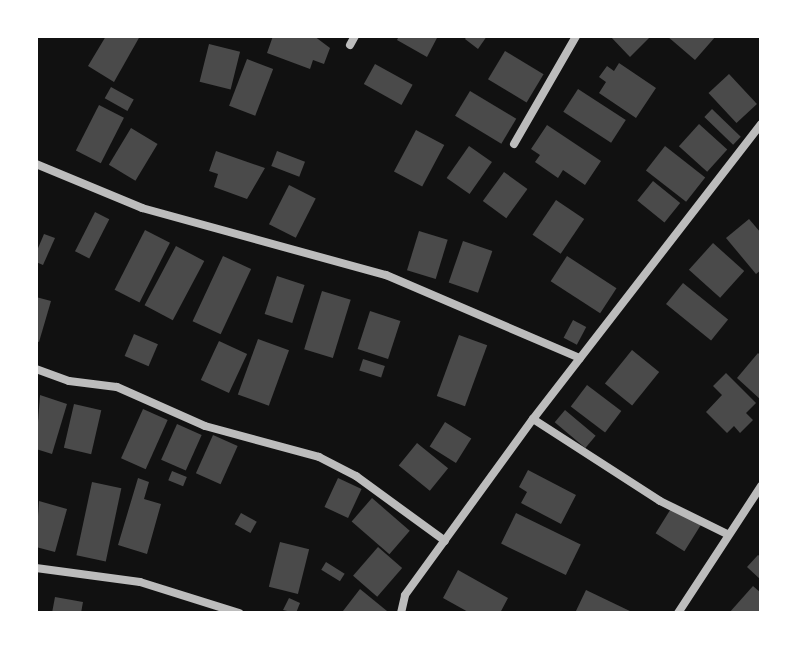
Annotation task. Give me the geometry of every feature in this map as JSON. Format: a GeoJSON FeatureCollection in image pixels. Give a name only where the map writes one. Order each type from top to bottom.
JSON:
{"type":"FeatureCollection","features":[{"type":"Feature","properties":{"kind":"street"},"geometry":{"type":"LineString","coordinates":[[514,144],[576,36]]}},
{"type":"Feature","properties":{"kind":"street"},"geometry":{"type":"LineString","coordinates":[[401,613],[405,595],[533,419],[761,124]]}},
{"type":"Feature","properties":{"kind":"street"},"geometry":{"type":"LineString","coordinates":[[36,164],[142,208],[386,275],[580,358]]}},
{"type":"Feature","properties":{"kind":"street"},"geometry":{"type":"LineString","coordinates":[[36,369],[69,381],[117,387],[205,426],[319,457],[356,476],[445,541]]}},
{"type":"Feature","properties":{"kind":"street"},"geometry":{"type":"LineString","coordinates":[[533,419],[660,501],[727,534]]}},
{"type":"Feature","properties":{"kind":"street"},"geometry":{"type":"LineString","coordinates":[[678,613],[761,486]]}},
{"type":"Feature","properties":{"kind":"street"},"geometry":{"type":"LineString","coordinates":[[36,568],[140,582],[239,613]]}},
{"type":"Feature","properties":{"kind":"building"},"geometry":{"type":"Polygon","coordinates":[[[106,36],[140,36],[114,82],[88,66],[106,36]]]}},
{"type":"Feature","properties":{"kind":"building"},"geometry":{"type":"Polygon","coordinates":[[[273,36],[314,36],[330,48],[324,64],[313,60],[310,69],[267,53],[273,36]]]}},
{"type":"Feature","properties":{"kind":"building"},"geometry":{"type":"Polygon","coordinates":[[[399,36],[438,36],[427,57],[397,40],[399,36]]]}},
{"type":"Feature","properties":{"kind":"building"},"geometry":{"type":"Polygon","coordinates":[[[467,36],[487,36],[478,49],[465,39],[467,36]]]}},
{"type":"Feature","properties":{"kind":"building"},"geometry":{"type":"Polygon","coordinates":[[[610,36],[651,36],[630,57],[610,36]]]}},
{"type":"Feature","properties":{"kind":"building"},"geometry":{"type":"Polygon","coordinates":[[[667,36],[716,36],[695,60],[667,36]]]}},
{"type":"Feature","properties":{"kind":"building"},"geometry":{"type":"Polygon","coordinates":[[[209,44],[240,52],[231,90],[200,82],[209,44]]]}},
{"type":"Feature","properties":{"kind":"building"},"geometry":{"type":"Polygon","coordinates":[[[505,51],[544,74],[527,102],[488,79],[505,51]]]}},
{"type":"Feature","properties":{"kind":"building"},"geometry":{"type":"Polygon","coordinates":[[[247,59],[273,69],[255,116],[229,106],[247,59]]]}},
{"type":"Feature","properties":{"kind":"building"},"geometry":{"type":"Polygon","coordinates":[[[619,63],[656,88],[636,118],[599,93],[606,82],[599,77],[607,66],[614,71],[619,63]]]}},
{"type":"Feature","properties":{"kind":"building"},"geometry":{"type":"Polygon","coordinates":[[[375,64],[413,85],[401,105],[364,84],[375,64]]]}},
{"type":"Feature","properties":{"kind":"building"},"geometry":{"type":"Polygon","coordinates":[[[729,74],[757,104],[736,123],[709,93],[729,74]]]}},
{"type":"Feature","properties":{"kind":"building"},"geometry":{"type":"Polygon","coordinates":[[[111,87],[134,100],[127,111],[105,98],[111,87]]]}},
{"type":"Feature","properties":{"kind":"building"},"geometry":{"type":"Polygon","coordinates":[[[578,89],[626,120],[611,143],[563,112],[578,89]]]}},
{"type":"Feature","properties":{"kind":"building"},"geometry":{"type":"Polygon","coordinates":[[[470,91],[516,119],[501,144],[455,116],[470,91]]]}},
{"type":"Feature","properties":{"kind":"building"},"geometry":{"type":"Polygon","coordinates":[[[99,105],[124,118],[101,163],[76,150],[99,105]]]}},
{"type":"Feature","properties":{"kind":"building"},"geometry":{"type":"Polygon","coordinates":[[[712,109],[741,137],[733,145],[704,117],[712,109]]]}},
{"type":"Feature","properties":{"kind":"building"},"geometry":{"type":"Polygon","coordinates":[[[699,124],[727,149],[707,172],[679,146],[699,124]]]}},
{"type":"Feature","properties":{"kind":"building"},"geometry":{"type":"Polygon","coordinates":[[[547,125],[601,161],[585,185],[563,170],[558,178],[535,162],[540,155],[531,149],[547,125]]]}},
{"type":"Feature","properties":{"kind":"building"},"geometry":{"type":"Polygon","coordinates":[[[131,128],[158,144],[135,181],[109,165],[131,128]]]}},
{"type":"Feature","properties":{"kind":"building"},"geometry":{"type":"Polygon","coordinates":[[[416,130],[444,145],[422,187],[394,171],[416,130]]]}},
{"type":"Feature","properties":{"kind":"building"},"geometry":{"type":"Polygon","coordinates":[[[469,146],[492,162],[470,194],[447,178],[469,146]]]}},
{"type":"Feature","properties":{"kind":"building"},"geometry":{"type":"Polygon","coordinates":[[[665,146],[705,177],[686,202],[646,170],[665,146]]]}},
{"type":"Feature","properties":{"kind":"building"},"geometry":{"type":"Polygon","coordinates":[[[216,151],[265,168],[247,199],[214,187],[218,174],[209,171],[216,151]]]}},
{"type":"Feature","properties":{"kind":"building"},"geometry":{"type":"Polygon","coordinates":[[[277,151],[305,162],[299,177],[271,166],[277,151]]]}},
{"type":"Feature","properties":{"kind":"building"},"geometry":{"type":"Polygon","coordinates":[[[504,172],[527,189],[506,218],[483,201],[504,172]]]}},
{"type":"Feature","properties":{"kind":"building"},"geometry":{"type":"Polygon","coordinates":[[[653,181],[680,203],[664,222],[637,200],[653,181]]]}},
{"type":"Feature","properties":{"kind":"building"},"geometry":{"type":"Polygon","coordinates":[[[289,185],[316,199],[296,238],[269,224],[289,185]]]}},
{"type":"Feature","properties":{"kind":"building"},"geometry":{"type":"Polygon","coordinates":[[[556,200],[584,219],[561,254],[533,235],[556,200]]]}},
{"type":"Feature","properties":{"kind":"building"},"geometry":{"type":"Polygon","coordinates":[[[95,212],[109,219],[89,258],[75,251],[95,212]]]}},
{"type":"Feature","properties":{"kind":"building"},"geometry":{"type":"Polygon","coordinates":[[[749,219],[761,233],[761,270],[756,274],[726,238],[749,219]]]}},
{"type":"Feature","properties":{"kind":"building"},"geometry":{"type":"Polygon","coordinates":[[[145,230],[170,243],[140,302],[115,290],[145,230]]]}},
{"type":"Feature","properties":{"kind":"building"},"geometry":{"type":"Polygon","coordinates":[[[419,231],[448,240],[436,279],[407,270],[419,231]]]}},
{"type":"Feature","properties":{"kind":"building"},"geometry":{"type":"Polygon","coordinates":[[[44,234],[55,238],[43,265],[36,262],[36,253],[44,234]]]}},
{"type":"Feature","properties":{"kind":"building"},"geometry":{"type":"Polygon","coordinates":[[[463,241],[492,251],[478,293],[449,283],[463,241]]]}},
{"type":"Feature","properties":{"kind":"building"},"geometry":{"type":"Polygon","coordinates":[[[713,243],[744,271],[720,298],[689,270],[713,243]]]}},
{"type":"Feature","properties":{"kind":"building"},"geometry":{"type":"Polygon","coordinates":[[[176,246],[204,261],[173,320],[145,305],[176,246]]]}},
{"type":"Feature","properties":{"kind":"building"},"geometry":{"type":"Polygon","coordinates":[[[223,256],[251,269],[221,334],[193,321],[223,256]]]}},
{"type":"Feature","properties":{"kind":"building"},"geometry":{"type":"Polygon","coordinates":[[[567,256],[616,288],[600,313],[551,281],[567,256]]]}},
{"type":"Feature","properties":{"kind":"building"},"geometry":{"type":"Polygon","coordinates":[[[277,276],[305,285],[292,323],[265,314],[277,276]]]}},
{"type":"Feature","properties":{"kind":"building"},"geometry":{"type":"Polygon","coordinates":[[[683,283],[728,320],[711,340],[666,304],[683,283]]]}},
{"type":"Feature","properties":{"kind":"building"},"geometry":{"type":"Polygon","coordinates":[[[322,291],[351,300],[333,358],[304,349],[322,291]]]}},
{"type":"Feature","properties":{"kind":"building"},"geometry":{"type":"Polygon","coordinates":[[[36,297],[51,301],[39,342],[36,341],[36,297]]]}},
{"type":"Feature","properties":{"kind":"building"},"geometry":{"type":"Polygon","coordinates":[[[370,311],[400,321],[388,359],[358,349],[370,311]]]}},
{"type":"Feature","properties":{"kind":"building"},"geometry":{"type":"Polygon","coordinates":[[[573,320],[586,327],[577,345],[564,338],[573,320]]]}},
{"type":"Feature","properties":{"kind":"building"},"geometry":{"type":"Polygon","coordinates":[[[134,334],[158,344],[149,366],[125,356],[134,334]]]}},
{"type":"Feature","properties":{"kind":"building"},"geometry":{"type":"Polygon","coordinates":[[[459,335],[487,345],[465,406],[437,396],[459,335]]]}},
{"type":"Feature","properties":{"kind":"building"},"geometry":{"type":"Polygon","coordinates":[[[258,339],[289,350],[269,406],[238,394],[258,339]]]}},
{"type":"Feature","properties":{"kind":"building"},"geometry":{"type":"Polygon","coordinates":[[[219,341],[247,354],[229,393],[201,380],[219,341]]]}},
{"type":"Feature","properties":{"kind":"building"},"geometry":{"type":"Polygon","coordinates":[[[632,350],[659,372],[632,405],[605,383],[632,350]]]}},
{"type":"Feature","properties":{"kind":"building"},"geometry":{"type":"Polygon","coordinates":[[[758,353],[761,356],[761,400],[737,378],[758,353]]]}},
{"type":"Feature","properties":{"kind":"building"},"geometry":{"type":"Polygon","coordinates":[[[363,359],[385,366],[381,378],[359,370],[363,359]]]}},
{"type":"Feature","properties":{"kind":"building"},"geometry":{"type":"Polygon","coordinates":[[[726,373],[756,403],[746,413],[753,420],[740,433],[734,426],[727,433],[706,412],[722,395],[713,386],[726,373]]]}},
{"type":"Feature","properties":{"kind":"building"},"geometry":{"type":"Polygon","coordinates":[[[587,385],[621,411],[605,432],[571,407],[587,385]]]}},
{"type":"Feature","properties":{"kind":"building"},"geometry":{"type":"Polygon","coordinates":[[[40,395],[67,404],[52,454],[36,449],[40,395]]]}},
{"type":"Feature","properties":{"kind":"building"},"geometry":{"type":"Polygon","coordinates":[[[74,404],[101,410],[91,454],[64,448],[74,404]]]}},
{"type":"Feature","properties":{"kind":"building"},"geometry":{"type":"Polygon","coordinates":[[[143,409],[168,420],[146,469],[121,458],[143,409]]]}},
{"type":"Feature","properties":{"kind":"building"},"geometry":{"type":"Polygon","coordinates":[[[565,410],[596,436],[585,448],[555,422],[565,410]]]}},
{"type":"Feature","properties":{"kind":"building"},"geometry":{"type":"Polygon","coordinates":[[[445,422],[471,438],[456,463],[430,447],[445,422]]]}},
{"type":"Feature","properties":{"kind":"building"},"geometry":{"type":"Polygon","coordinates":[[[177,424],[202,435],[186,471],[161,460],[177,424]]]}},
{"type":"Feature","properties":{"kind":"building"},"geometry":{"type":"Polygon","coordinates":[[[213,435],[238,446],[221,484],[196,473],[213,435]]]}},
{"type":"Feature","properties":{"kind":"building"},"geometry":{"type":"Polygon","coordinates":[[[417,443],[448,468],[430,491],[399,466],[417,443]]]}},
{"type":"Feature","properties":{"kind":"building"},"geometry":{"type":"Polygon","coordinates":[[[528,470],[576,495],[561,524],[521,503],[527,492],[519,487],[528,470]]]}},
{"type":"Feature","properties":{"kind":"building"},"geometry":{"type":"Polygon","coordinates":[[[172,471],[187,477],[183,486],[168,480],[172,471]]]}},
{"type":"Feature","properties":{"kind":"building"},"geometry":{"type":"Polygon","coordinates":[[[138,478],[149,482],[144,499],[161,504],[147,554],[118,545],[138,478]]]}},
{"type":"Feature","properties":{"kind":"building"},"geometry":{"type":"Polygon","coordinates":[[[338,478],[362,489],[348,518],[324,507],[338,478]]]}},
{"type":"Feature","properties":{"kind":"building"},"geometry":{"type":"Polygon","coordinates":[[[92,482],[121,488],[106,562],[76,555],[92,482]]]}},
{"type":"Feature","properties":{"kind":"building"},"geometry":{"type":"Polygon","coordinates":[[[372,498],[410,531],[389,554],[352,521],[372,498]]]}},
{"type":"Feature","properties":{"kind":"building"},"geometry":{"type":"Polygon","coordinates":[[[39,501],[67,509],[55,552],[36,547],[39,501]]]}},
{"type":"Feature","properties":{"kind":"building"},"geometry":{"type":"Polygon","coordinates":[[[672,507],[701,525],[684,551],[656,533],[672,507]]]}},
{"type":"Feature","properties":{"kind":"building"},"geometry":{"type":"Polygon","coordinates":[[[241,513],[257,522],[250,533],[235,524],[241,513]]]}},
{"type":"Feature","properties":{"kind":"building"},"geometry":{"type":"Polygon","coordinates":[[[516,513],[581,545],[566,575],[501,544],[516,513]]]}},
{"type":"Feature","properties":{"kind":"building"},"geometry":{"type":"Polygon","coordinates":[[[280,542],[309,549],[298,594],[269,587],[280,542]]]}},
{"type":"Feature","properties":{"kind":"building"},"geometry":{"type":"Polygon","coordinates":[[[378,547],[402,568],[377,597],[353,576],[378,547]]]}},
{"type":"Feature","properties":{"kind":"building"},"geometry":{"type":"Polygon","coordinates":[[[758,555],[761,557],[761,580],[747,567],[758,555]]]}},
{"type":"Feature","properties":{"kind":"building"},"geometry":{"type":"Polygon","coordinates":[[[326,562],[345,574],[340,581],[321,570],[326,562]]]}},
{"type":"Feature","properties":{"kind":"building"},"geometry":{"type":"Polygon","coordinates":[[[458,570],[508,598],[500,613],[470,613],[443,598],[458,570]]]}},
{"type":"Feature","properties":{"kind":"building"},"geometry":{"type":"Polygon","coordinates":[[[753,586],[761,593],[761,613],[729,613],[753,586]]]}},
{"type":"Feature","properties":{"kind":"building"},"geometry":{"type":"Polygon","coordinates":[[[360,589],[387,611],[343,611],[360,589]]]}},
{"type":"Feature","properties":{"kind":"building"},"geometry":{"type":"Polygon","coordinates":[[[586,590],[634,613],[575,613],[586,590]]]}},
{"type":"Feature","properties":{"kind":"building"},"geometry":{"type":"Polygon","coordinates":[[[55,597],[83,602],[81,613],[52,613],[55,597]]]}},
{"type":"Feature","properties":{"kind":"building"},"geometry":{"type":"Polygon","coordinates":[[[289,598],[300,603],[296,613],[283,610],[289,598]]]}}]}
